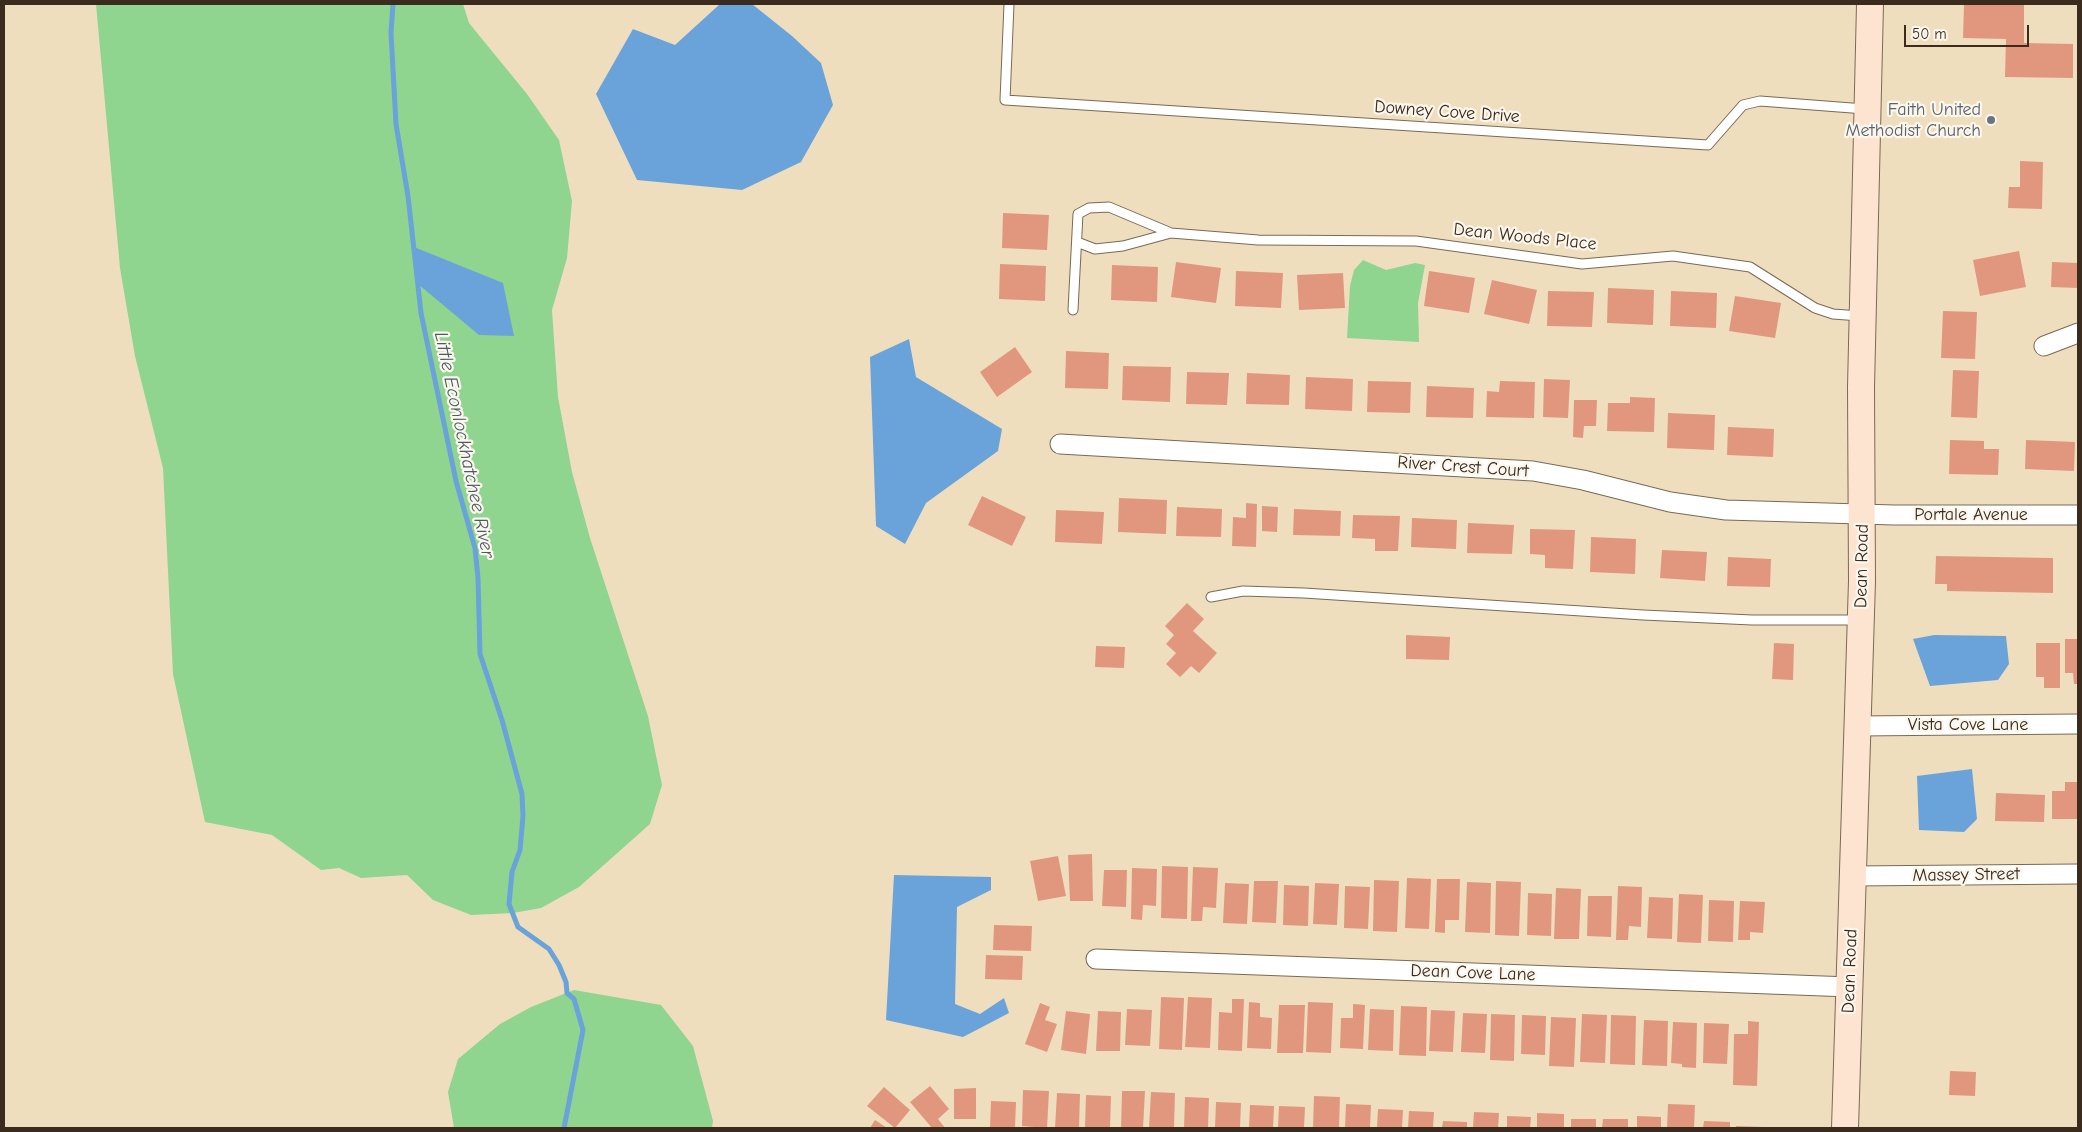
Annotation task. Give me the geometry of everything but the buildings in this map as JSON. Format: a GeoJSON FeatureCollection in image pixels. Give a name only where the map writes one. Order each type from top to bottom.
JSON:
{"type":"FeatureCollection","features":[{"type":"Feature","properties":{"kind":"main road","name":"Dean Road"},"geometry":{"type":"LineString","coordinates":[[1845,1128],[1861,620],[1863,514],[1861,414],[1870,4]]}},
{"type":"Feature","properties":{"kind":"street"},"geometry":{"type":"LineString","coordinates":[[2044,346],[2078,333]]}},
{"type":"Feature","properties":{"kind":"street","name":"River Crest Court"},"geometry":{"type":"LineString","coordinates":[[1060,444],[1533,471],[1583,480],[1670,502],[1726,510],[1863,514]]}},
{"type":"Feature","properties":{"kind":"street","name":"Portale Avenue"},"geometry":{"type":"LineString","coordinates":[[1863,514],[2078,515]]}},
{"type":"Feature","properties":{"kind":"street","name":"Vista Cove Lane"},"geometry":{"type":"LineString","coordinates":[[1858,726],[2078,724]]}},
{"type":"Feature","properties":{"kind":"street","name":"Massey Street"},"geometry":{"type":"LineString","coordinates":[[1853,876],[2078,874]]}},
{"type":"Feature","properties":{"kind":"street","name":"Dean Cove Lane"},"geometry":{"type":"LineString","coordinates":[[1096,959],[1850,987]]}},
{"type":"Feature","properties":{"kind":"lane","name":"Downey Cove Drive"},"geometry":{"type":"LineString","coordinates":[[1008,4],[1005,100],[1708,145],[1743,105],[1760,101],[1868,109]]}},
{"type":"Feature","properties":{"kind":"lane"},"geometry":{"type":"LineString","coordinates":[[1073,310],[1078,214],[1089,208],[1109,207],[1171,233]]}},
{"type":"Feature","properties":{"kind":"lane","name":"Dean Woods Place"},"geometry":{"type":"LineString","coordinates":[[1171,233],[1258,240],[1416,241],[1582,264],[1674,256],[1750,267],[1815,308],[1833,314],[1863,317]]}},
{"type":"Feature","properties":{"kind":"lane"},"geometry":{"type":"LineString","coordinates":[[1077,242],[1095,249],[1123,246],[1171,233]]}},
{"type":"Feature","properties":{"kind":"lane"},"geometry":{"type":"LineString","coordinates":[[1210,597],[1243,591],[1304,593],[1374,596],[1454,604],[1752,620],[1861,620]]}},
{"type":"Feature","properties":{"kind":"green space"},"geometry":{"type":"Polygon","coordinates":[[[96,4],[463,4],[469,23],[527,94],[559,140],[572,201],[567,258],[552,310],[558,397],[572,472],[590,538],[648,716],[662,785],[650,824],[579,887],[541,908],[513,913],[471,915],[433,900],[407,875],[361,878],[339,868],[321,870],[272,835],[205,822],[173,674],[163,468],[135,356],[120,268],[96,4]]]}},
{"type":"Feature","properties":{"kind":"green space"},"geometry":{"type":"Polygon","coordinates":[[[1363,260],[1386,270],[1415,263],[1425,265],[1418,303],[1419,342],[1347,338],[1350,286],[1354,270],[1363,260]]]}},
{"type":"Feature","properties":{"kind":"green space"},"geometry":{"type":"Polygon","coordinates":[[[574,990],[661,1005],[693,1046],[713,1121],[712,1128],[454,1128],[448,1092],[458,1059],[500,1024],[531,1007],[574,990]]]}},
{"type":"Feature","properties":{"kind":"water"},"geometry":{"type":"Polygon","coordinates":[[[720,4],[752,4],[792,36],[821,63],[833,105],[801,162],[742,190],[637,180],[596,94],[633,29],[675,45],[720,4]]]}},
{"type":"Feature","properties":{"kind":"water"},"geometry":{"type":"Polygon","coordinates":[[[414,247],[503,283],[514,336],[479,335],[418,284],[414,247]]]}},
{"type":"Feature","properties":{"kind":"water"},"geometry":{"type":"Polygon","coordinates":[[[909,339],[916,377],[1002,429],[998,451],[926,503],[905,544],[876,526],[870,357],[909,339]]]}},
{"type":"Feature","properties":{"kind":"water"},"geometry":{"type":"Polygon","coordinates":[[[1934,635],[2006,636],[2009,664],[1998,680],[1930,686],[1913,639],[1934,635]]]}},
{"type":"Feature","properties":{"kind":"water"},"geometry":{"type":"Polygon","coordinates":[[[1972,769],[1977,819],[1964,832],[1919,830],[1917,776],[1972,769]]]}},
{"type":"Feature","properties":{"kind":"water"},"geometry":{"type":"Polygon","coordinates":[[[894,875],[991,877],[991,890],[957,907],[955,1004],[980,1014],[1004,998],[1009,1013],[963,1037],[886,1020],[894,875]]]}},
{"type":"Feature","properties":{"kind":"waterway","name":"Little Econlockhatchee River"},"geometry":{"type":"LineString","coordinates":[[393,4],[391,33],[396,124],[408,196],[421,313],[456,481],[475,548],[478,578],[480,654],[502,720],[522,794],[523,816],[520,850],[512,872],[509,904],[518,927],[549,949],[559,965],[566,982],[567,993],[574,999],[583,1030],[564,1128]]}},
{"type":"Feature","properties":{"kind":"place","name":"Faith United Methodist Church"},"geometry":{"type":"Point","coordinates":[1991,120]}}]}
